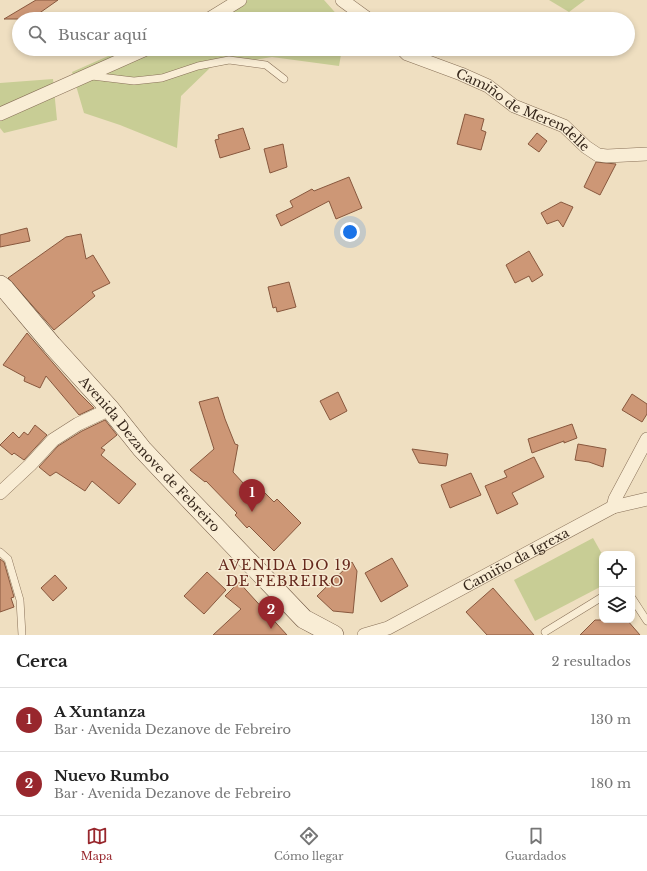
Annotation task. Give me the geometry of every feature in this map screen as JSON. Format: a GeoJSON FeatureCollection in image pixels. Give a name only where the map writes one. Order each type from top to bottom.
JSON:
{"type":"FeatureCollection","features":[{"type":"Feature","properties":{"kind":"main road","name":"Avenida Dezanove de Febreiro"},"geometry":{"type":"LineString","coordinates":[[0,284],[52,345],[110,409],[142,449],[308,627],[334,635]]}},
{"type":"Feature","properties":{"kind":"street"},"geometry":{"type":"LineString","coordinates":[[220,12],[240,0]]}},
{"type":"Feature","properties":{"kind":"street"},"geometry":{"type":"LineString","coordinates":[[342,0],[358,12]]}},
{"type":"Feature","properties":{"kind":"street"},"geometry":{"type":"LineString","coordinates":[[0,114],[130,56]]}},
{"type":"Feature","properties":{"kind":"street","name":"Camiño de Merendelle"},"geometry":{"type":"LineString","coordinates":[[412,56],[488,86],[514,106],[564,126],[598,155],[647,154]]}},
{"type":"Feature","properties":{"kind":"street"},"geometry":{"type":"LineString","coordinates":[[0,493],[54,440],[78,424],[110,409]]}},
{"type":"Feature","properties":{"kind":"street"},"geometry":{"type":"LineString","coordinates":[[613,507],[615,499],[647,439]]}},
{"type":"Feature","properties":{"kind":"street","name":"Camiño da Igrexa"},"geometry":{"type":"LineString","coordinates":[[364,635],[383,631],[613,507],[647,499]]}},
{"type":"Feature","properties":{"kind":"lane"},"geometry":{"type":"LineString","coordinates":[[86,75],[134,81],[162,78],[198,66],[229,60],[266,65],[284,79]]}},
{"type":"Feature","properties":{"kind":"lane"},"geometry":{"type":"LineString","coordinates":[[0,552],[8,559],[20,600],[22,635]]}},
{"type":"Feature","properties":{"kind":"lane"},"geometry":{"type":"LineString","coordinates":[[545,632],[599,599]]}},
{"type":"Feature","properties":{"kind":"lane"},"geometry":{"type":"LineString","coordinates":[[635,603],[647,621]]}},
{"type":"Feature","properties":{"kind":"green space"},"geometry":{"type":"Polygon","coordinates":[[[227,0],[324,0],[335,12],[208,12],[227,0]]]}},
{"type":"Feature","properties":{"kind":"green space"},"geometry":{"type":"Polygon","coordinates":[[[549,0],[585,0],[569,12],[549,0]]]}},
{"type":"Feature","properties":{"kind":"green space"},"geometry":{"type":"Polygon","coordinates":[[[108,56],[341,56],[339,66],[272,57],[211,67],[181,96],[177,148],[120,125],[84,113],[72,72],[108,56]]]}},
{"type":"Feature","properties":{"kind":"green space"},"geometry":{"type":"Polygon","coordinates":[[[53,79],[57,120],[4,133],[0,128],[0,83],[53,79]]]}},
{"type":"Feature","properties":{"kind":"green space"},"geometry":{"type":"Polygon","coordinates":[[[593,538],[600,551],[599,551],[599,588],[535,621],[514,580],[593,538]]]}},
{"type":"Feature","properties":{"kind":"building"},"geometry":{"type":"Polygon","coordinates":[[[36,0],[58,0],[41,12],[16,12],[36,0]]]}},
{"type":"Feature","properties":{"kind":"building"},"geometry":{"type":"Polygon","coordinates":[[[12,14],[12,19],[4,19],[12,14]]]}},
{"type":"Feature","properties":{"kind":"building"},"geometry":{"type":"Polygon","coordinates":[[[465,114],[484,119],[481,130],[486,132],[481,150],[457,144],[465,114]]]}},
{"type":"Feature","properties":{"kind":"building"},"geometry":{"type":"Polygon","coordinates":[[[243,128],[250,149],[220,158],[215,140],[219,139],[218,135],[243,128]]]}},
{"type":"Feature","properties":{"kind":"building"},"geometry":{"type":"Polygon","coordinates":[[[537,133],[547,141],[539,152],[528,144],[537,133]]]}},
{"type":"Feature","properties":{"kind":"building"},"geometry":{"type":"Polygon","coordinates":[[[283,144],[287,167],[270,173],[264,149],[283,144]]]}},
{"type":"Feature","properties":{"kind":"building"},"geometry":{"type":"Polygon","coordinates":[[[596,162],[616,164],[600,195],[584,187],[596,162]]]}},
{"type":"Feature","properties":{"kind":"building"},"geometry":{"type":"Polygon","coordinates":[[[349,177],[362,208],[336,219],[329,201],[281,226],[276,215],[293,207],[290,201],[312,189],[314,191],[349,177]]]}},
{"type":"Feature","properties":{"kind":"building"},"geometry":{"type":"Polygon","coordinates":[[[561,202],[573,207],[563,227],[558,220],[547,224],[541,213],[561,202]]]}},
{"type":"Feature","properties":{"kind":"building"},"geometry":{"type":"Polygon","coordinates":[[[27,228],[30,241],[0,247],[0,235],[27,228]]]}},
{"type":"Feature","properties":{"kind":"building"},"geometry":{"type":"Polygon","coordinates":[[[81,234],[86,259],[93,255],[110,283],[92,292],[95,296],[54,330],[8,278],[66,237],[81,234]]]}},
{"type":"Feature","properties":{"kind":"building"},"geometry":{"type":"Polygon","coordinates":[[[529,251],[543,275],[532,282],[529,276],[515,283],[506,265],[529,251]]]}},
{"type":"Feature","properties":{"kind":"building"},"geometry":{"type":"Polygon","coordinates":[[[289,282],[296,307],[277,312],[276,307],[273,308],[268,287],[289,282]]]}},
{"type":"Feature","properties":{"kind":"building"},"geometry":{"type":"Polygon","coordinates":[[[27,333],[94,408],[79,415],[46,376],[40,388],[24,381],[25,377],[3,365],[27,333]]]}},
{"type":"Feature","properties":{"kind":"building"},"geometry":{"type":"Polygon","coordinates":[[[338,392],[347,411],[330,420],[320,401],[338,392]]]}},
{"type":"Feature","properties":{"kind":"building"},"geometry":{"type":"Polygon","coordinates":[[[632,394],[647,404],[647,414],[642,422],[622,410],[632,394]]]}},
{"type":"Feature","properties":{"kind":"building"},"geometry":{"type":"Polygon","coordinates":[[[218,397],[235,444],[238,445],[233,472],[255,496],[262,490],[274,502],[277,499],[301,523],[274,551],[249,526],[247,528],[235,515],[237,513],[206,481],[205,482],[190,470],[214,449],[199,402],[218,397]]]}},
{"type":"Feature","properties":{"kind":"building"},"geometry":{"type":"Polygon","coordinates":[[[105,420],[117,435],[101,448],[105,450],[101,455],[136,484],[119,504],[92,481],[85,491],[56,472],[50,476],[39,467],[58,446],[82,431],[105,420]]]}},
{"type":"Feature","properties":{"kind":"building"},"geometry":{"type":"Polygon","coordinates":[[[572,424],[577,438],[564,443],[564,441],[532,453],[528,439],[572,424]]]}},
{"type":"Feature","properties":{"kind":"building"},"geometry":{"type":"Polygon","coordinates":[[[35,425],[47,435],[24,460],[14,453],[12,455],[0,445],[13,432],[19,438],[24,432],[28,435],[35,425]]]}},
{"type":"Feature","properties":{"kind":"building"},"geometry":{"type":"Polygon","coordinates":[[[578,444],[606,449],[603,467],[589,462],[575,460],[578,444]]]}},
{"type":"Feature","properties":{"kind":"building"},"geometry":{"type":"Polygon","coordinates":[[[412,449],[448,454],[446,466],[419,463],[412,449]]]}},
{"type":"Feature","properties":{"kind":"building"},"geometry":{"type":"Polygon","coordinates":[[[534,457],[544,477],[512,493],[518,504],[497,514],[485,486],[507,477],[504,471],[534,457]]]}},
{"type":"Feature","properties":{"kind":"building"},"geometry":{"type":"Polygon","coordinates":[[[471,473],[481,495],[450,508],[441,485],[471,473]]]}},
{"type":"Feature","properties":{"kind":"building"},"geometry":{"type":"Polygon","coordinates":[[[392,558],[408,586],[381,602],[365,573],[392,558]]]}},
{"type":"Feature","properties":{"kind":"building"},"geometry":{"type":"Polygon","coordinates":[[[0,559],[4,562],[14,597],[11,598],[14,607],[0,612],[0,559]]]}},
{"type":"Feature","properties":{"kind":"building"},"geometry":{"type":"Polygon","coordinates":[[[352,562],[357,571],[353,613],[333,611],[317,596],[352,562]]]}},
{"type":"Feature","properties":{"kind":"building"},"geometry":{"type":"Polygon","coordinates":[[[207,572],[226,590],[204,614],[184,596],[207,572]]]}},
{"type":"Feature","properties":{"kind":"building"},"geometry":{"type":"Polygon","coordinates":[[[55,575],[67,588],[53,601],[41,588],[55,575]]]}},
{"type":"Feature","properties":{"kind":"building"},"geometry":{"type":"Polygon","coordinates":[[[239,582],[287,635],[213,635],[241,609],[225,596],[239,582]]]}},
{"type":"Feature","properties":{"kind":"building"},"geometry":{"type":"Polygon","coordinates":[[[493,588],[534,635],[487,635],[466,612],[493,588]]]}},
{"type":"Feature","properties":{"kind":"building"},"geometry":{"type":"Polygon","coordinates":[[[595,620],[599,620],[599,623],[630,623],[640,635],[580,635],[595,620]]]}},
{"type":"Feature","properties":{"kind":"place","name":"A Xuntanza"},"geometry":{"type":"Point","coordinates":[252,512]}},
{"type":"Feature","properties":{"kind":"place","name":"Nuevo Rumbo"},"geometry":{"type":"Point","coordinates":[271,629]}},
{"type":"Feature","properties":{"kind":"district","name":"AVENIDA DO 19 DE FEBREIRO"},"geometry":{"type":"Point","coordinates":[285,574]}}]}
